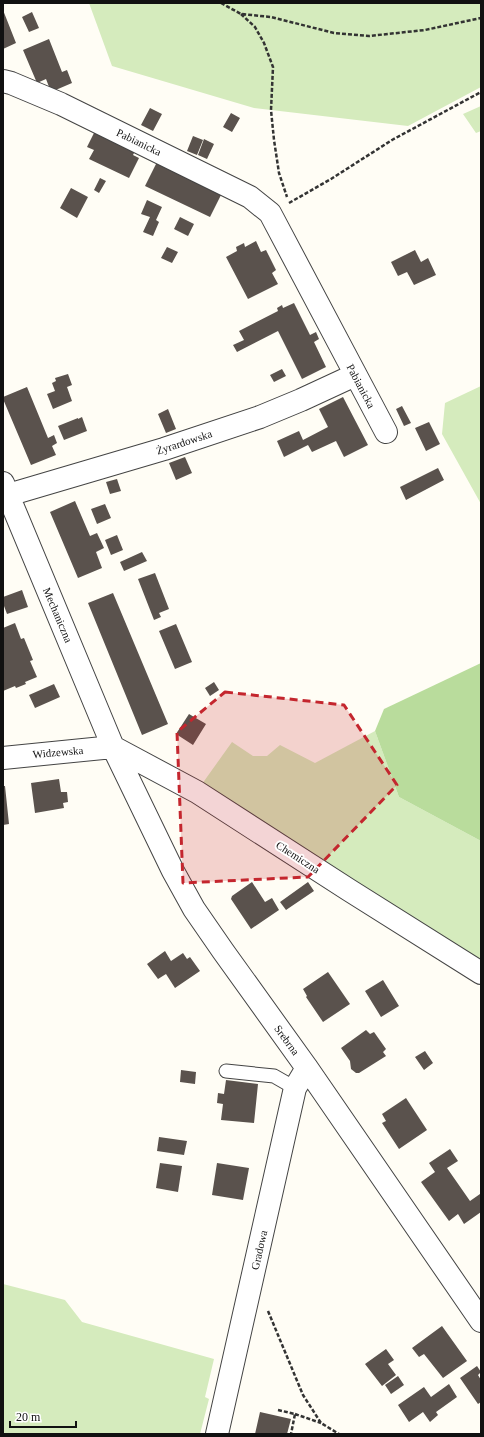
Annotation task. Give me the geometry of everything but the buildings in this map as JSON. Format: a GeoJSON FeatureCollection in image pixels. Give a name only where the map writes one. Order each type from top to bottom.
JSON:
{"type":"FeatureCollection","features":[{"type":"Feature","properties":{"kind":"street","name":"Pabianicka"},"geometry":{"type":"LineString","coordinates":[[3,81],[61,104],[207,175],[250,197],[270,213],[386,432]]}},
{"type":"Feature","properties":{"kind":"street","name":"Żyrardowska"},"geometry":{"type":"LineString","coordinates":[[6,489],[164,449],[260,418],[355,375]]}},
{"type":"Feature","properties":{"kind":"street","name":"Mechaniczna"},"geometry":{"type":"LineString","coordinates":[[6,489],[113,747]]}},
{"type":"Feature","properties":{"kind":"street","name":"Widzewska"},"geometry":{"type":"LineString","coordinates":[[3,758],[113,747]]}},
{"type":"Feature","properties":{"kind":"street","name":"Chemiczna"},"geometry":{"type":"LineString","coordinates":[[113,747],[197,792],[342,886],[481,973]]}},
{"type":"Feature","properties":{"kind":"street","name":"Srebrna"},"geometry":{"type":"LineString","coordinates":[[113,747],[173,871],[194,909],[307,1068],[481,1321]]}},
{"type":"Feature","properties":{"kind":"street","name":"Gradowa"},"geometry":{"type":"LineString","coordinates":[[217,1434],[296,1088],[307,1068]]}},
{"type":"Feature","properties":{"kind":"lane"},"geometry":{"type":"LineString","coordinates":[[226,1071],[274,1076],[296,1088]]}},
{"type":"Feature","properties":{"kind":"path"},"geometry":{"type":"LineString","coordinates":[[221,3],[240,14],[255,27],[264,44],[273,67],[271,110],[274,140],[279,173],[289,203]]}},
{"type":"Feature","properties":{"kind":"path"},"geometry":{"type":"LineString","coordinates":[[240,14],[271,17],[334,33],[369,36],[425,30],[481,18]]}},
{"type":"Feature","properties":{"kind":"path"},"geometry":{"type":"LineString","coordinates":[[270,213],[331,179],[392,140],[481,92]]}},
{"type":"Feature","properties":{"kind":"path"},"geometry":{"type":"LineString","coordinates":[[250,1289],[260,1292],[303,1395],[321,1423]]}},
{"type":"Feature","properties":{"kind":"path"},"geometry":{"type":"LineString","coordinates":[[278,1410],[321,1423],[339,1434]]}},
{"type":"Feature","properties":{"kind":"path"},"geometry":{"type":"LineString","coordinates":[[291,1434],[295,1414]]}},
{"type":"Feature","properties":{"kind":"highlighted area"},"geometry":{"type":"Polygon","coordinates":[[[225,692],[344,705],[397,785],[308,877],[183,883],[177,732],[225,692]]]}},
{"type":"Feature","properties":{"kind":"green space"},"geometry":{"type":"Polygon","coordinates":[[[89,3],[481,3],[481,87],[408,126],[254,108],[112,66],[89,3]]]}},
{"type":"Feature","properties":{"kind":"green space"},"geometry":{"type":"Polygon","coordinates":[[[481,106],[481,131],[476,133],[463,114],[481,106]]]}},
{"type":"Feature","properties":{"kind":"green space"},"geometry":{"type":"Polygon","coordinates":[[[481,386],[481,504],[442,434],[445,403],[481,386]]]}},
{"type":"Feature","properties":{"kind":"green space"},"geometry":{"type":"Polygon","coordinates":[[[481,663],[481,841],[399,797],[375,731],[384,709],[481,663]]]}},
{"type":"Feature","properties":{"kind":"green space"},"geometry":{"type":"Polygon","coordinates":[[[375,731],[399,797],[481,841],[481,961],[202,784],[232,742],[253,756],[267,756],[280,745],[315,763],[375,731]]]}},
{"type":"Feature","properties":{"kind":"green space"},"geometry":{"type":"Polygon","coordinates":[[[3,1284],[65,1300],[82,1322],[214,1359],[205,1397],[209,1399],[200,1434],[3,1434],[3,1284]]]}}]}
